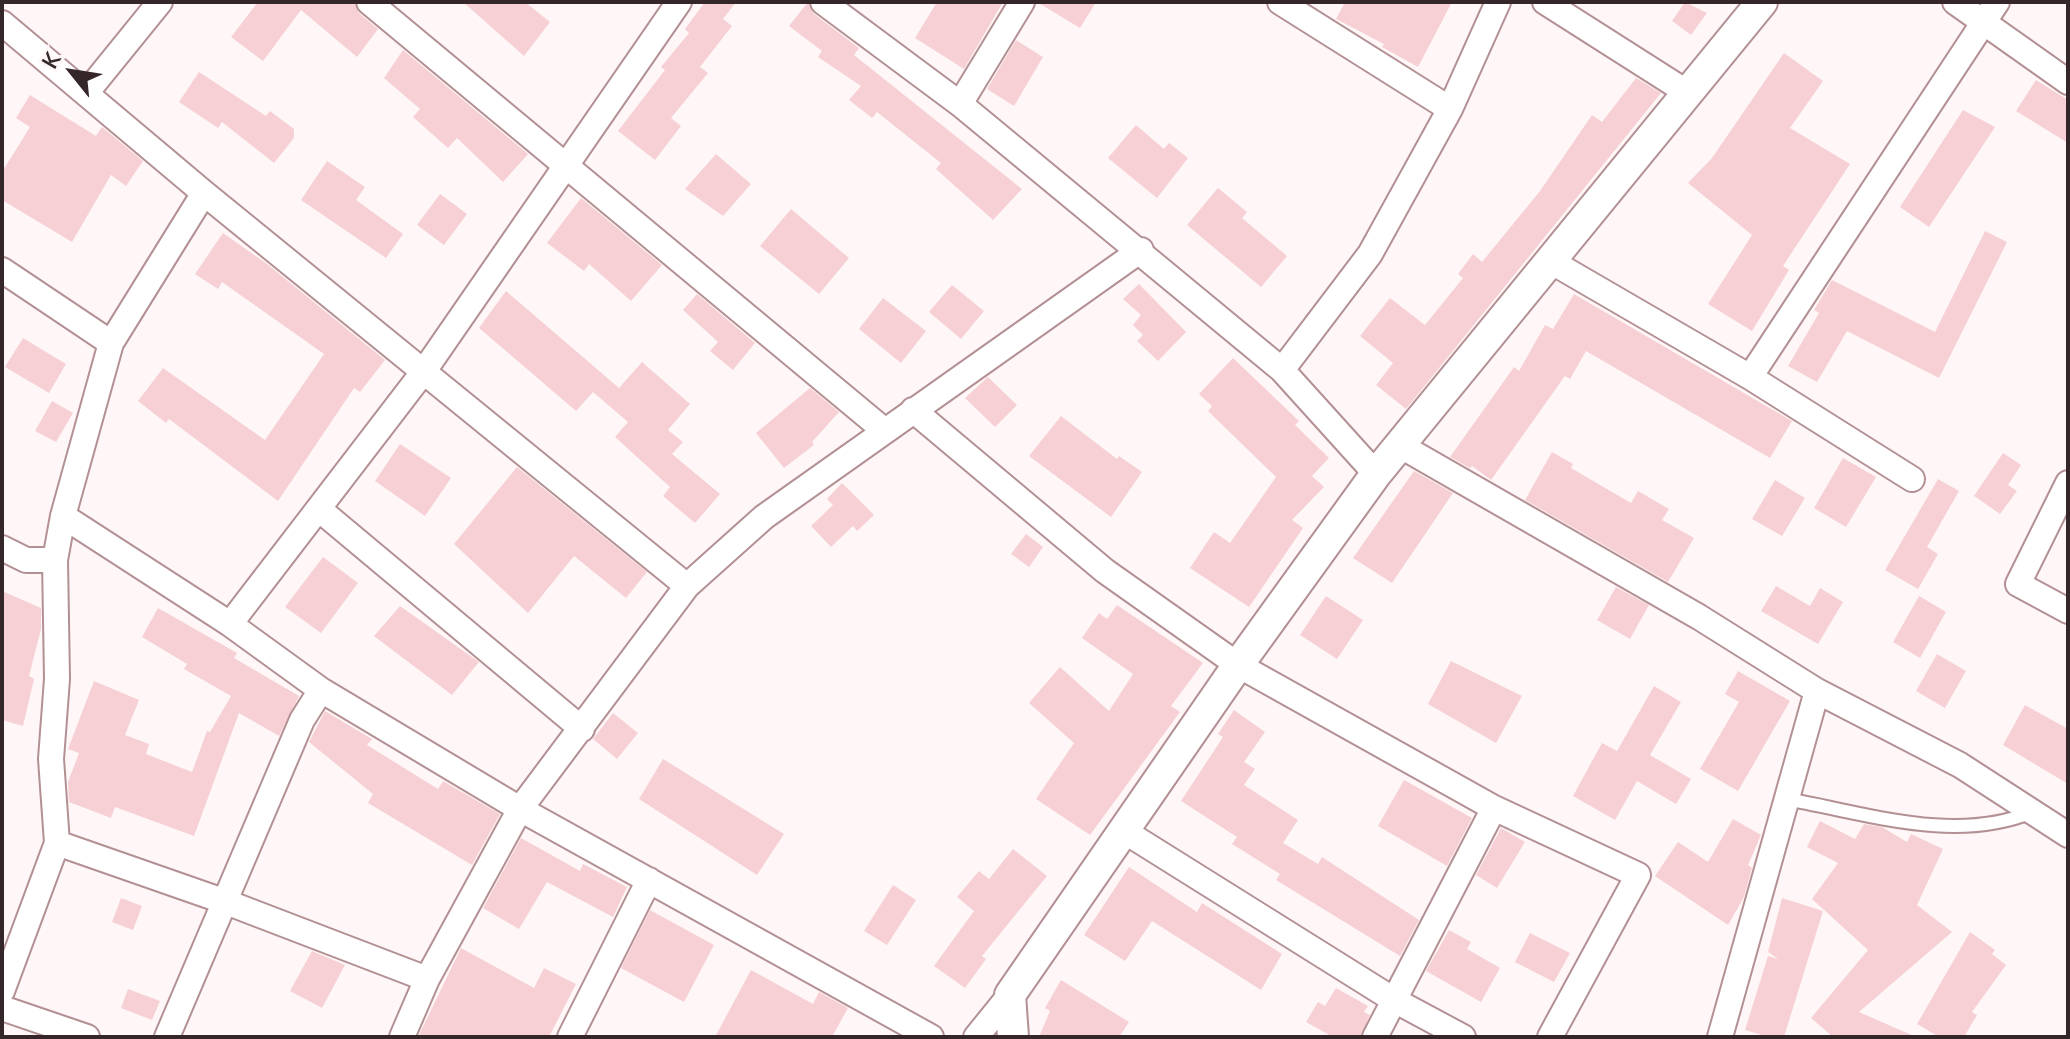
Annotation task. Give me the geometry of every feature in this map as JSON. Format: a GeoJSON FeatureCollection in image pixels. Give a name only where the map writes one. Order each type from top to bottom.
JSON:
{"type":"FeatureCollection","features":[{"type":"Feature","properties":{"kind":"street"},"geometry":{"type":"LineString","coordinates":[[87,92],[160,2]]}},
{"type":"Feature","properties":{"kind":"street"},"geometry":{"type":"LineString","coordinates":[[369,2],[885,431]]}},
{"type":"Feature","properties":{"kind":"street"},"geometry":{"type":"LineString","coordinates":[[230,624],[424,371],[567,169],[679,2]]}},
{"type":"Feature","properties":{"kind":"street"},"geometry":{"type":"LineString","coordinates":[[823,2],[960,104],[1141,250],[1282,370],[1376,474]]}},
{"type":"Feature","properties":{"kind":"street"},"geometry":{"type":"LineString","coordinates":[[960,104],[1022,2]]}},
{"type":"Feature","properties":{"kind":"street"},"geometry":{"type":"LineString","coordinates":[[1280,2],[1450,109]]}},
{"type":"Feature","properties":{"kind":"street"},"geometry":{"type":"LineString","coordinates":[[1282,370],[1370,254],[1450,109],[1498,2]]}},
{"type":"Feature","properties":{"kind":"street"},"geometry":{"type":"LineString","coordinates":[[1545,2],[1688,93]]}},
{"type":"Feature","properties":{"kind":"street"},"geometry":{"type":"LineString","coordinates":[[976,1037],[1010,995],[1238,665],[1376,474],[1762,2]]}},
{"type":"Feature","properties":{"kind":"street"},"geometry":{"type":"LineString","coordinates":[[1955,2],[2068,82]]}},
{"type":"Feature","properties":{"kind":"street"},"geometry":{"type":"LineString","coordinates":[[1750,377],[1997,2]]}},
{"type":"Feature","properties":{"kind":"street"},"geometry":{"type":"LineString","coordinates":[[2,23],[204,193],[687,586]]}},
{"type":"Feature","properties":{"kind":"street"},"geometry":{"type":"LineString","coordinates":[[2,991],[57,843],[51,759],[57,679],[55,560],[63,516],[111,343],[204,193]]}},
{"type":"Feature","properties":{"kind":"street"},"geometry":{"type":"LineString","coordinates":[[402,1037],[427,979],[520,809],[687,586],[764,517],[1141,250]]}},
{"type":"Feature","properties":{"kind":"street"},"geometry":{"type":"LineString","coordinates":[[1552,262],[1750,377],[1912,479]]}},
{"type":"Feature","properties":{"kind":"street"},"geometry":{"type":"LineString","coordinates":[[2,270],[111,343]]}},
{"type":"Feature","properties":{"kind":"street"},"geometry":{"type":"LineString","coordinates":[[913,410],[1105,571],[1238,665],[1494,808],[1638,875],[1550,1037]]}},
{"type":"Feature","properties":{"kind":"street"},"geometry":{"type":"LineString","coordinates":[[1401,446],[1699,617],[1817,691],[1960,765],[2068,835]]}},
{"type":"Feature","properties":{"kind":"street"},"geometry":{"type":"LineString","coordinates":[[2068,483],[2018,584],[2068,611]]}},
{"type":"Feature","properties":{"kind":"street"},"geometry":{"type":"LineString","coordinates":[[320,510],[582,729]]}},
{"type":"Feature","properties":{"kind":"street"},"geometry":{"type":"LineString","coordinates":[[63,516],[230,624],[321,690],[520,809],[931,1037]]}},
{"type":"Feature","properties":{"kind":"street"},"geometry":{"type":"LineString","coordinates":[[2,548],[26,560],[55,560]]}},
{"type":"Feature","properties":{"kind":"street"},"geometry":{"type":"LineString","coordinates":[[167,1037],[302,720],[321,690]]}},
{"type":"Feature","properties":{"kind":"street"},"geometry":{"type":"LineString","coordinates":[[1720,1037],[1817,691]]}},
{"type":"Feature","properties":{"kind":"street"},"geometry":{"type":"LineString","coordinates":[[1375,1037],[1494,808]]}},
{"type":"Feature","properties":{"kind":"street"},"geometry":{"type":"LineString","coordinates":[[1124,831],[1394,1000],[1463,1037]]}},
{"type":"Feature","properties":{"kind":"street"},"geometry":{"type":"LineString","coordinates":[[57,843],[226,902],[427,979]]}},
{"type":"Feature","properties":{"kind":"street"},"geometry":{"type":"LineString","coordinates":[[570,1037],[649,880]]}},
{"type":"Feature","properties":{"kind":"street"},"geometry":{"type":"LineString","coordinates":[[1010,995],[1013,1037]]}},
{"type":"Feature","properties":{"kind":"street"},"geometry":{"type":"LineString","coordinates":[[2,1008],[87,1037]]}},
{"type":"Feature","properties":{"kind":"lane"},"geometry":{"type":"LineString","coordinates":[[1786,799],[1960,828],[1994,825],[2032,812]]}},
{"type":"Feature","properties":{"kind":"building"},"geometry":{"type":"Polygon","coordinates":[[[258,2],[353,2],[359,13],[378,29],[357,57],[301,10],[263,61],[231,37],[258,2]]]}},
{"type":"Feature","properties":{"kind":"building"},"geometry":{"type":"Polygon","coordinates":[[[463,2],[525,2],[550,22],[524,56],[463,2]]]}},
{"type":"Feature","properties":{"kind":"building"},"geometry":{"type":"Polygon","coordinates":[[[705,2],[736,2],[723,19],[732,26],[700,67],[708,73],[671,118],[681,126],[655,160],[618,131],[665,70],[661,67],[689,33],[685,29],[705,2]]]}},
{"type":"Feature","properties":{"kind":"building"},"geometry":{"type":"Polygon","coordinates":[[[808,2],[814,14],[859,48],[854,55],[1022,189],[993,220],[936,169],[941,163],[877,112],[872,118],[849,100],[861,86],[818,57],[822,51],[789,26],[808,2]]]}},
{"type":"Feature","properties":{"kind":"building"},"geometry":{"type":"Polygon","coordinates":[[[937,2],[1003,2],[964,69],[915,38],[937,2]]]}},
{"type":"Feature","properties":{"kind":"building"},"geometry":{"type":"Polygon","coordinates":[[[1037,2],[1096,2],[1080,28],[1037,2]]]}},
{"type":"Feature","properties":{"kind":"building"},"geometry":{"type":"Polygon","coordinates":[[[1345,2],[1452,2],[1418,67],[1382,47],[1384,44],[1336,19],[1345,2]]]}},
{"type":"Feature","properties":{"kind":"building"},"geometry":{"type":"Polygon","coordinates":[[[1685,2],[1707,13],[1691,35],[1672,21],[1685,2]]]}},
{"type":"Feature","properties":{"kind":"building"},"geometry":{"type":"Polygon","coordinates":[[[1016,40],[1043,57],[1014,106],[987,89],[1016,40]]]}},
{"type":"Feature","properties":{"kind":"building"},"geometry":{"type":"Polygon","coordinates":[[[403,50],[528,154],[503,182],[457,138],[448,148],[413,117],[420,109],[384,78],[403,50]]]}},
{"type":"Feature","properties":{"kind":"building"},"geometry":{"type":"Polygon","coordinates":[[[1784,53],[1823,81],[1790,128],[1850,164],[1783,266],[1789,270],[1752,331],[1708,304],[1752,235],[1688,183],[1712,158],[1784,53]]]}},
{"type":"Feature","properties":{"kind":"building"},"geometry":{"type":"Polygon","coordinates":[[[199,72],[266,116],[270,111],[294,129],[294,138],[274,163],[222,122],[218,128],[179,102],[199,72]]]}},
{"type":"Feature","properties":{"kind":"building"},"geometry":{"type":"Polygon","coordinates":[[[1636,78],[1661,93],[1406,409],[1376,385],[1393,363],[1360,336],[1390,298],[1425,325],[1463,278],[1458,274],[1473,254],[1482,262],[1540,191],[1592,115],[1602,122],[1636,78]]]}},
{"type":"Feature","properties":{"kind":"building"},"geometry":{"type":"Polygon","coordinates":[[[2036,80],[2068,100],[2068,143],[2016,111],[2036,80]]]}},
{"type":"Feature","properties":{"kind":"building"},"geometry":{"type":"Polygon","coordinates":[[[30,95],[96,136],[102,127],[143,161],[126,186],[111,175],[72,242],[2,200],[2,172],[30,127],[16,118],[30,95]]]}},
{"type":"Feature","properties":{"kind":"building"},"geometry":{"type":"Polygon","coordinates":[[[1963,110],[1995,127],[1929,227],[1900,207],[1963,110]]]}},
{"type":"Feature","properties":{"kind":"building"},"geometry":{"type":"Polygon","coordinates":[[[1136,125],[1164,149],[1169,143],[1188,158],[1157,198],[1108,158],[1136,125]]]}},
{"type":"Feature","properties":{"kind":"building"},"geometry":{"type":"Polygon","coordinates":[[[716,154],[751,184],[723,216],[685,189],[716,154]]]}},
{"type":"Feature","properties":{"kind":"building"},"geometry":{"type":"Polygon","coordinates":[[[327,161],[365,187],[356,200],[403,234],[386,258],[301,200],[327,161]]]}},
{"type":"Feature","properties":{"kind":"building"},"geometry":{"type":"Polygon","coordinates":[[[1218,188],[1247,212],[1242,218],[1287,256],[1261,287],[1187,225],[1218,188]]]}},
{"type":"Feature","properties":{"kind":"building"},"geometry":{"type":"Polygon","coordinates":[[[440,194],[467,214],[444,245],[417,225],[440,194]]]}},
{"type":"Feature","properties":{"kind":"building"},"geometry":{"type":"Polygon","coordinates":[[[581,198],[662,265],[631,301],[589,264],[584,271],[547,243],[581,198]]]}},
{"type":"Feature","properties":{"kind":"building"},"geometry":{"type":"Polygon","coordinates":[[[791,209],[849,258],[819,294],[760,246],[791,209]]]}},
{"type":"Feature","properties":{"kind":"building"},"geometry":{"type":"Polygon","coordinates":[[[1985,231],[2007,242],[1939,378],[1847,331],[1817,382],[1788,366],[1819,313],[1814,310],[1832,280],[1935,332],[1985,231]]]}},
{"type":"Feature","properties":{"kind":"building"},"geometry":{"type":"Polygon","coordinates":[[[223,233],[267,264],[385,360],[360,392],[354,388],[278,501],[169,419],[166,423],[138,401],[163,368],[265,440],[324,354],[222,282],[218,289],[195,274],[223,233]]]}},
{"type":"Feature","properties":{"kind":"building"},"geometry":{"type":"Polygon","coordinates":[[[1139,284],[1186,332],[1158,361],[1137,341],[1143,335],[1133,325],[1141,315],[1123,299],[1139,284]]]}},
{"type":"Feature","properties":{"kind":"building"},"geometry":{"type":"Polygon","coordinates":[[[952,285],[984,311],[961,339],[929,312],[952,285]]]}},
{"type":"Feature","properties":{"kind":"building"},"geometry":{"type":"Polygon","coordinates":[[[506,291],[619,388],[642,362],[690,404],[668,430],[683,442],[672,454],[720,494],[695,523],[663,496],[670,487],[615,437],[628,422],[593,392],[576,411],[479,328],[506,291]]]}},
{"type":"Feature","properties":{"kind":"building"},"geometry":{"type":"Polygon","coordinates":[[[697,294],[755,343],[733,370],[710,351],[718,342],[683,310],[697,294]]]}},
{"type":"Feature","properties":{"kind":"building"},"geometry":{"type":"Polygon","coordinates":[[[1574,294],[1792,421],[1770,458],[1586,351],[1570,379],[1565,376],[1491,480],[1472,466],[1470,468],[1450,457],[1514,367],[1519,371],[1545,325],[1553,329],[1574,294]]]}},
{"type":"Feature","properties":{"kind":"building"},"geometry":{"type":"Polygon","coordinates":[[[883,298],[926,331],[901,363],[859,329],[883,298]]]}},
{"type":"Feature","properties":{"kind":"building"},"geometry":{"type":"Polygon","coordinates":[[[23,338],[66,364],[49,393],[5,367],[23,338]]]}},
{"type":"Feature","properties":{"kind":"building"},"geometry":{"type":"Polygon","coordinates":[[[1233,358],[1299,421],[1295,425],[1329,458],[1312,476],[1324,487],[1292,520],[1303,528],[1249,607],[1190,568],[1214,532],[1230,543],[1276,477],[1208,411],[1212,406],[1199,394],[1233,358]]]}},
{"type":"Feature","properties":{"kind":"building"},"geometry":{"type":"Polygon","coordinates":[[[988,377],[1017,405],[995,427],[965,398],[988,377]]]}},
{"type":"Feature","properties":{"kind":"building"},"geometry":{"type":"Polygon","coordinates":[[[810,388],[839,412],[812,442],[814,445],[784,468],[756,433],[810,388]]]}},
{"type":"Feature","properties":{"kind":"building"},"geometry":{"type":"Polygon","coordinates":[[[52,401],[73,413],[56,442],[35,431],[52,401]]]}},
{"type":"Feature","properties":{"kind":"building"},"geometry":{"type":"Polygon","coordinates":[[[1061,416],[1117,459],[1119,456],[1142,472],[1111,517],[1029,456],[1061,416]]]}},
{"type":"Feature","properties":{"kind":"building"},"geometry":{"type":"Polygon","coordinates":[[[400,444],[451,478],[425,516],[375,481],[400,444]]]}},
{"type":"Feature","properties":{"kind":"building"},"geometry":{"type":"Polygon","coordinates":[[[1552,452],[1573,464],[1571,468],[1631,503],[1638,491],[1669,509],[1662,520],[1694,538],[1668,582],[1525,500],[1552,452]]]}},
{"type":"Feature","properties":{"kind":"building"},"geometry":{"type":"Polygon","coordinates":[[[2003,453],[2021,465],[2008,485],[2017,491],[2000,514],[1974,496],[2003,453]]]}},
{"type":"Feature","properties":{"kind":"building"},"geometry":{"type":"Polygon","coordinates":[[[1843,458],[1876,477],[1846,527],[1814,508],[1843,458]]]}},
{"type":"Feature","properties":{"kind":"building"},"geometry":{"type":"Polygon","coordinates":[[[517,467],[647,572],[626,598],[574,556],[528,613],[454,544],[517,467]]]}},
{"type":"Feature","properties":{"kind":"building"},"geometry":{"type":"Polygon","coordinates":[[[1414,471],[1453,493],[1392,583],[1353,558],[1414,471]]]}},
{"type":"Feature","properties":{"kind":"building"},"geometry":{"type":"Polygon","coordinates":[[[1938,479],[1959,491],[1927,547],[1938,554],[1918,589],[1885,570],[1938,479]]]}},
{"type":"Feature","properties":{"kind":"building"},"geometry":{"type":"Polygon","coordinates":[[[1775,480],[1805,498],[1782,536],[1752,519],[1775,480]]]}},
{"type":"Feature","properties":{"kind":"building"},"geometry":{"type":"Polygon","coordinates":[[[842,483],[874,515],[857,531],[853,526],[831,547],[811,526],[833,505],[827,499],[842,483]]]}},
{"type":"Feature","properties":{"kind":"building"},"geometry":{"type":"Polygon","coordinates":[[[1026,534],[1043,547],[1029,567],[1011,554],[1026,534]]]}},
{"type":"Feature","properties":{"kind":"building"},"geometry":{"type":"Polygon","coordinates":[[[323,557],[358,583],[321,633],[285,607],[323,557]]]}},
{"type":"Feature","properties":{"kind":"building"},"geometry":{"type":"Polygon","coordinates":[[[1776,586],[1810,606],[1820,588],[1843,602],[1818,644],[1761,611],[1776,586]]]}},
{"type":"Feature","properties":{"kind":"building"},"geometry":{"type":"Polygon","coordinates":[[[1616,587],[1649,605],[1630,639],[1597,620],[1616,587]]]}},
{"type":"Feature","properties":{"kind":"building"},"geometry":{"type":"Polygon","coordinates":[[[2,591],[41,608],[41,629],[29,676],[34,679],[23,726],[2,720],[2,591]]]}},
{"type":"Feature","properties":{"kind":"building"},"geometry":{"type":"Polygon","coordinates":[[[1326,596],[1363,620],[1337,659],[1300,635],[1326,596]]]}},
{"type":"Feature","properties":{"kind":"building"},"geometry":{"type":"Polygon","coordinates":[[[1919,596],[1946,612],[1920,658],[1893,642],[1919,596]]]}},
{"type":"Feature","properties":{"kind":"building"},"geometry":{"type":"Polygon","coordinates":[[[1117,605],[1203,663],[1171,706],[1180,712],[1090,835],[1036,799],[1074,743],[1029,703],[1060,667],[1109,711],[1133,674],[1082,638],[1099,613],[1107,619],[1117,605]]]}},
{"type":"Feature","properties":{"kind":"building"},"geometry":{"type":"Polygon","coordinates":[[[400,606],[479,662],[452,695],[374,636],[400,606]]]}},
{"type":"Feature","properties":{"kind":"building"},"geometry":{"type":"Polygon","coordinates":[[[158,608],[237,653],[234,658],[299,696],[279,736],[239,713],[194,836],[115,807],[111,818],[69,802],[68,782],[79,753],[68,749],[94,681],[139,700],[125,735],[149,744],[146,754],[192,772],[207,731],[210,732],[231,696],[184,669],[187,664],[142,637],[158,608]]]}},
{"type":"Feature","properties":{"kind":"building"},"geometry":{"type":"Polygon","coordinates":[[[1937,654],[1966,671],[1945,708],[1916,691],[1937,654]]]}},
{"type":"Feature","properties":{"kind":"building"},"geometry":{"type":"Polygon","coordinates":[[[1451,661],[1522,696],[1496,743],[1428,704],[1451,661]]]}},
{"type":"Feature","properties":{"kind":"building"},"geometry":{"type":"Polygon","coordinates":[[[1738,671],[1790,701],[1738,791],[1700,769],[1739,702],[1725,694],[1738,671]]]}},
{"type":"Feature","properties":{"kind":"building"},"geometry":{"type":"Polygon","coordinates":[[[1654,686],[1681,702],[1650,755],[1691,779],[1676,804],[1637,781],[1615,820],[1573,796],[1602,743],[1617,751],[1654,686]]]}},
{"type":"Feature","properties":{"kind":"building"},"geometry":{"type":"Polygon","coordinates":[[[2025,705],[2068,729],[2068,784],[2003,745],[2025,705]]]}},
{"type":"Feature","properties":{"kind":"building"},"geometry":{"type":"Polygon","coordinates":[[[1234,710],[1265,732],[1244,762],[1255,769],[1244,785],[1298,820],[1283,843],[1318,864],[1322,857],[1419,920],[1400,956],[1276,880],[1280,874],[1232,844],[1237,837],[1181,801],[1223,737],[1218,734],[1234,710]]]}},
{"type":"Feature","properties":{"kind":"building"},"geometry":{"type":"Polygon","coordinates":[[[325,711],[372,739],[367,745],[438,789],[443,781],[500,814],[472,865],[368,803],[373,794],[309,742],[325,711]]]}},
{"type":"Feature","properties":{"kind":"building"},"geometry":{"type":"Polygon","coordinates":[[[613,713],[638,733],[617,759],[593,739],[613,713]]]}},
{"type":"Feature","properties":{"kind":"building"},"geometry":{"type":"Polygon","coordinates":[[[663,759],[784,834],[757,875],[639,799],[663,759]]]}},
{"type":"Feature","properties":{"kind":"building"},"geometry":{"type":"Polygon","coordinates":[[[1404,780],[1472,818],[1447,866],[1378,826],[1404,780]]]}},
{"type":"Feature","properties":{"kind":"building"},"geometry":{"type":"Polygon","coordinates":[[[1733,819],[1761,835],[1748,865],[1752,868],[1744,897],[1728,925],[1655,876],[1678,842],[1708,862],[1733,819]]]}},
{"type":"Feature","properties":{"kind":"building"},"geometry":{"type":"Polygon","coordinates":[[[1820,821],[1855,839],[1864,824],[1882,827],[1907,842],[1911,834],[1943,849],[1917,905],[1952,932],[1859,1012],[1916,1037],[1833,1037],[1811,1018],[1868,950],[1812,899],[1838,863],[1807,847],[1820,821]]]}},
{"type":"Feature","properties":{"kind":"building"},"geometry":{"type":"Polygon","coordinates":[[[1501,828],[1525,842],[1497,888],[1476,875],[1501,828]]]}},
{"type":"Feature","properties":{"kind":"building"},"geometry":{"type":"Polygon","coordinates":[[[521,838],[580,871],[583,864],[627,887],[613,917],[547,882],[519,929],[483,908],[521,838]]]}},
{"type":"Feature","properties":{"kind":"building"},"geometry":{"type":"Polygon","coordinates":[[[1013,849],[1047,876],[982,956],[986,959],[965,988],[934,966],[974,911],[957,897],[979,871],[989,879],[1013,849]]]}},
{"type":"Feature","properties":{"kind":"building"},"geometry":{"type":"Polygon","coordinates":[[[1129,867],[1197,912],[1202,903],[1282,954],[1261,990],[1152,921],[1125,961],[1084,935],[1129,867]]]}},
{"type":"Feature","properties":{"kind":"building"},"geometry":{"type":"Polygon","coordinates":[[[893,885],[916,900],[887,945],[864,931],[893,885]]]}},
{"type":"Feature","properties":{"kind":"building"},"geometry":{"type":"Polygon","coordinates":[[[121,898],[142,906],[133,930],[112,922],[121,898]]]}},
{"type":"Feature","properties":{"kind":"building"},"geometry":{"type":"Polygon","coordinates":[[[1782,898],[1823,911],[1784,1037],[1769,1037],[1745,1030],[1768,956],[1778,959],[1768,952],[1782,898]]]}},
{"type":"Feature","properties":{"kind":"building"},"geometry":{"type":"Polygon","coordinates":[[[650,910],[714,945],[684,1002],[621,968],[650,910]]]}},
{"type":"Feature","properties":{"kind":"building"},"geometry":{"type":"Polygon","coordinates":[[[1449,930],[1471,942],[1467,949],[1500,968],[1481,1002],[1426,971],[1449,930]]]}},
{"type":"Feature","properties":{"kind":"building"},"geometry":{"type":"Polygon","coordinates":[[[1970,932],[1995,950],[1992,954],[2006,965],[1972,1012],[1977,1015],[1964,1037],[1939,1037],[1917,1024],[1970,932]]]}},
{"type":"Feature","properties":{"kind":"building"},"geometry":{"type":"Polygon","coordinates":[[[1530,933],[1570,953],[1554,982],[1515,962],[1530,933]]]}},
{"type":"Feature","properties":{"kind":"building"},"geometry":{"type":"Polygon","coordinates":[[[461,948],[534,988],[544,968],[576,984],[549,1037],[418,1037],[461,948]]]}},
{"type":"Feature","properties":{"kind":"building"},"geometry":{"type":"Polygon","coordinates":[[[312,951],[345,965],[322,1008],[290,991],[312,951]]]}},
{"type":"Feature","properties":{"kind":"building"},"geometry":{"type":"Polygon","coordinates":[[[751,970],[813,1004],[819,992],[848,1008],[832,1037],[715,1037],[751,970]]]}},
{"type":"Feature","properties":{"kind":"building"},"geometry":{"type":"Polygon","coordinates":[[[1061,980],[1129,1022],[1119,1037],[1039,1037],[1050,1011],[1045,1008],[1061,980]]]}},
{"type":"Feature","properties":{"kind":"building"},"geometry":{"type":"Polygon","coordinates":[[[1336,988],[1368,1006],[1364,1012],[1370,1015],[1360,1037],[1333,1037],[1306,1022],[1318,1002],[1325,1006],[1336,988]]]}},
{"type":"Feature","properties":{"kind":"building"},"geometry":{"type":"Polygon","coordinates":[[[128,989],[160,1001],[152,1020],[121,1008],[128,989]]]}}]}
